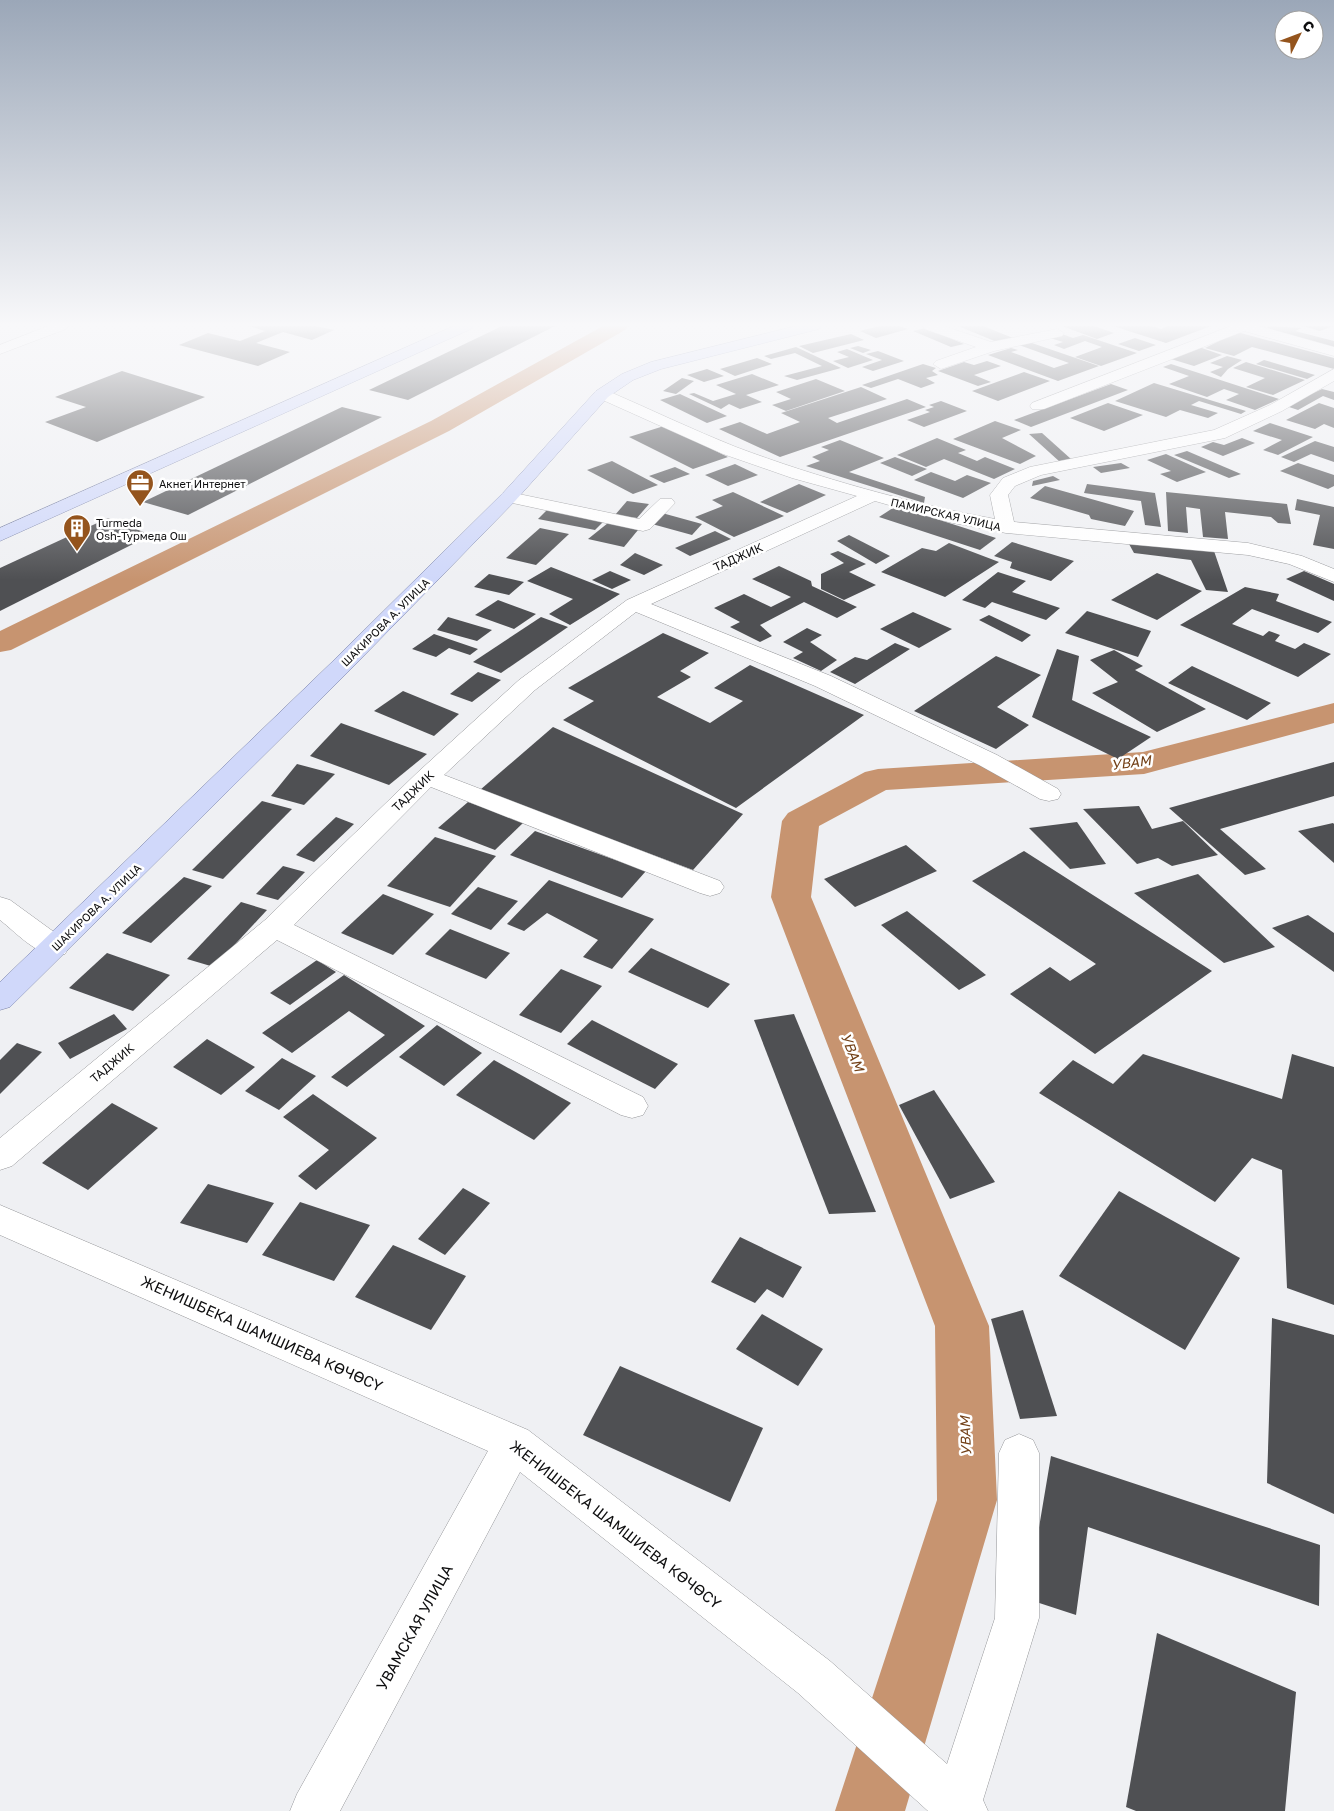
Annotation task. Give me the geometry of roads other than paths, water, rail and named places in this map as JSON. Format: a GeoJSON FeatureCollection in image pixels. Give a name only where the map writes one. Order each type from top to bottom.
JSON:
{"type":"FeatureCollection","features":[{"type":"Feature","properties":{"kind":"main road"},"geometry":{"type":"LineString","coordinates":[[0,534],[277,411]]}},
{"type":"Feature","properties":{"kind":"main road","name":"ШАКИРОВА А. УЛИЦА"},"geometry":{"type":"LineString","coordinates":[[0,1000],[340,667],[509,497],[587,411]]}},
{"type":"Feature","properties":{"kind":"street","name":"ПАМИРСКАЯ УЛИЦА"},"geometry":{"type":"LineString","coordinates":[[639,411],[729,450],[798,474],[948,516],[1006,527],[1248,549],[1295,560],[1334,576]]}},
{"type":"Feature","properties":{"kind":"street"},"geometry":{"type":"LineString","coordinates":[[1006,527],[998,495],[1009,482],[1036,471],[1219,434],[1270,411]]}},
{"type":"Feature","properties":{"kind":"street","name":"ТАДЖИК"},"geometry":{"type":"LineString","coordinates":[[0,1157],[275,927],[427,776],[527,685],[634,604],[872,496]]}},
{"type":"Feature","properties":{"kind":"street"},"geometry":{"type":"LineString","coordinates":[[509,497],[643,525],[666,503]]}},
{"type":"Feature","properties":{"kind":"street"},"geometry":{"type":"LineString","coordinates":[[634,604],[823,681],[988,760],[1049,794]]}},
{"type":"Feature","properties":{"kind":"street"},"geometry":{"type":"LineString","coordinates":[[427,776],[710,887]]}},
{"type":"Feature","properties":{"kind":"street"},"geometry":{"type":"LineString","coordinates":[[0,906],[55,947]]}},
{"type":"Feature","properties":{"kind":"street"},"geometry":{"type":"LineString","coordinates":[[275,927],[632,1106]]}},
{"type":"Feature","properties":{"kind":"street","name":"ЖЕНИШБЕКА ШАМШИЕВА КӨЧӨСҮ"},"geometry":{"type":"LineString","coordinates":[[0,1219],[514,1443],[814,1677],[953,1804]]}},
{"type":"Feature","properties":{"kind":"street","name":"УВАМСКАЯ УЛИЦА"},"geometry":{"type":"LineString","coordinates":[[314,1811],[514,1443]]}},
{"type":"Feature","properties":{"kind":"street"},"geometry":{"type":"LineString","coordinates":[[953,1804],[1017,1618],[1019,1453]]}},
{"type":"Feature","properties":{"kind":"waterway"},"geometry":{"type":"LineString","coordinates":[[0,643],[440,426],[468,411]]}},
{"type":"Feature","properties":{"kind":"waterway","name":"УВАМ"},"geometry":{"type":"LineString","coordinates":[[870,1811],[967,1500],[962,1326],[791,897],[801,821],[878,780],[1144,763],[1334,713]]}},
{"type":"Feature","properties":{"kind":"place","name":"Акнет Интернет"},"geometry":{"type":"Point","coordinates":[140,507]}},
{"type":"Feature","properties":{"kind":"place","name":"Turmeda Osh-Турмеда Ош"},"geometry":{"type":"Point","coordinates":[77,552]}}]}
